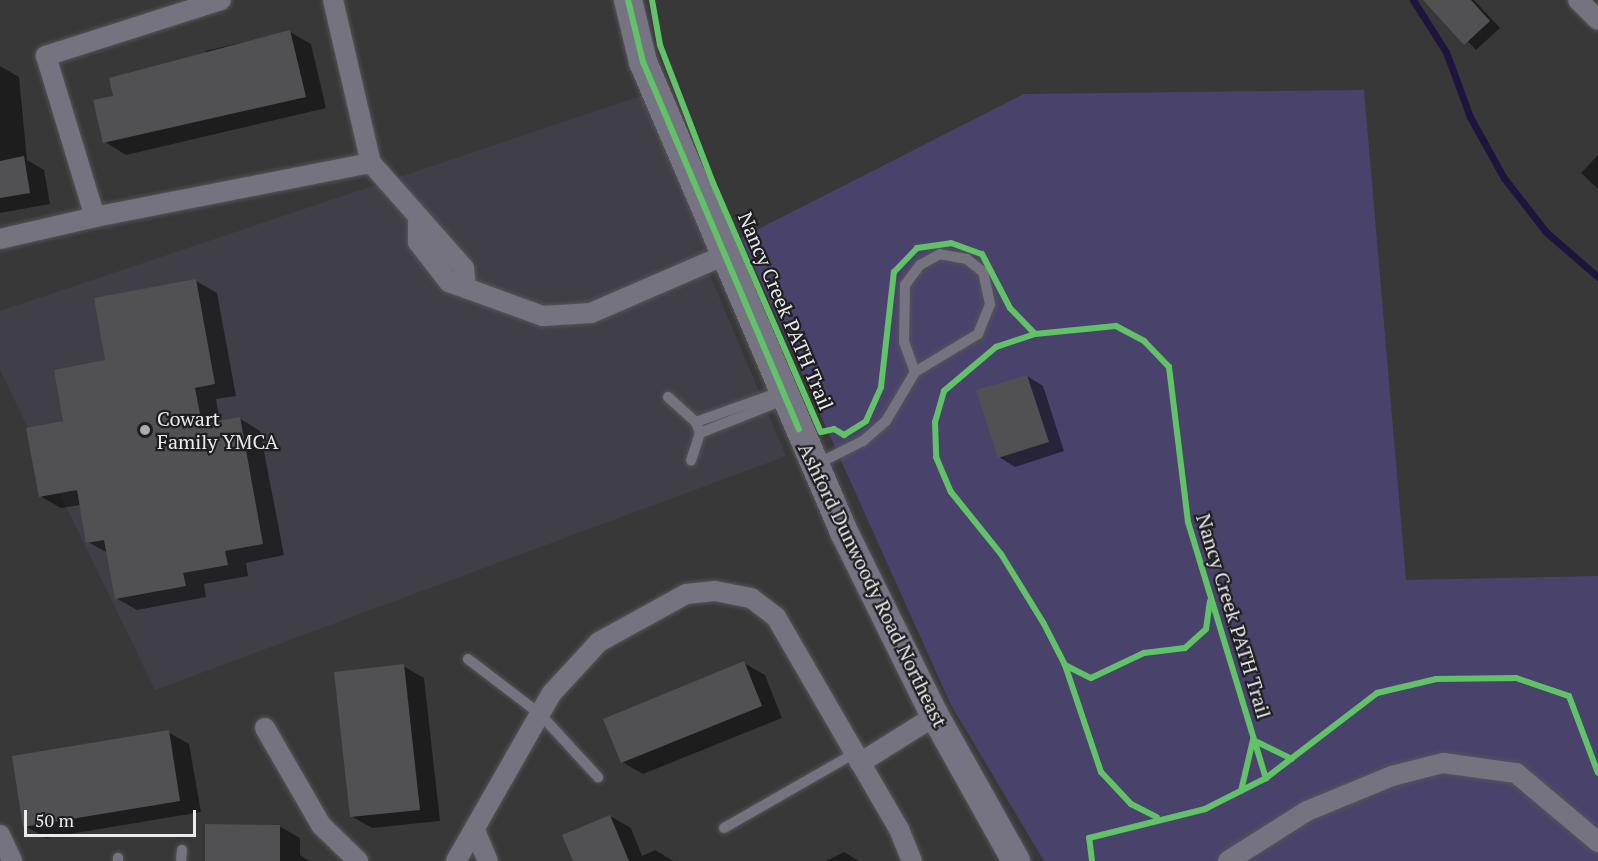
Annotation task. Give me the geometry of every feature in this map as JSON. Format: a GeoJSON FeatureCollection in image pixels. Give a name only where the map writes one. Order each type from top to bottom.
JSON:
{"type":"FeatureCollection","features":[{"type":"Feature","properties":{"kind":"main road","name":"Ashford Dunwoody Road Northeast"},"geometry":{"type":"LineString","coordinates":[[628,0],[643,62],[815,465],[935,716],[1016,861]]}},
{"type":"Feature","properties":{"kind":"street"},"geometry":{"type":"LineString","coordinates":[[95,218],[46,56],[221,0]]}},
{"type":"Feature","properties":{"kind":"street"},"geometry":{"type":"LineString","coordinates":[[333,0],[371,163],[418,222],[418,242],[449,282],[543,316],[591,313],[725,255]]}},
{"type":"Feature","properties":{"kind":"street"},"geometry":{"type":"LineString","coordinates":[[1578,0],[1598,20]]}},
{"type":"Feature","properties":{"kind":"street"},"geometry":{"type":"LineString","coordinates":[[0,240],[95,218],[371,163]]}},
{"type":"Feature","properties":{"kind":"street"},"geometry":{"type":"LineString","coordinates":[[456,861],[476,833],[540,714],[599,642],[686,594],[715,591],[751,598],[776,617],[857,758],[912,861]]}},
{"type":"Feature","properties":{"kind":"street"},"geometry":{"type":"LineString","coordinates":[[857,758],[935,716]]}},
{"type":"Feature","properties":{"kind":"street"},"geometry":{"type":"LineString","coordinates":[[265,728],[321,825],[358,861]]}},
{"type":"Feature","properties":{"kind":"street"},"geometry":{"type":"LineString","coordinates":[[1228,861],[1307,811],[1392,776],[1443,763],[1516,773],[1598,842]]}},
{"type":"Feature","properties":{"kind":"street"},"geometry":{"type":"LineString","coordinates":[[476,833],[488,861]]}},
{"type":"Feature","properties":{"kind":"street"},"geometry":{"type":"LineString","coordinates":[[0,836],[12,861]]}},
{"type":"Feature","properties":{"kind":"lane"},"geometry":{"type":"LineString","coordinates":[[815,465],[863,441],[886,421],[915,372],[978,334],[990,304],[983,272],[967,258],[940,254],[920,265],[905,285],[904,342],[915,372]]}},
{"type":"Feature","properties":{"kind":"lane"},"geometry":{"type":"LineString","coordinates":[[698,427],[784,395]]}},
{"type":"Feature","properties":{"kind":"lane"},"geometry":{"type":"LineString","coordinates":[[668,397],[698,427]]}},
{"type":"Feature","properties":{"kind":"lane"},"geometry":{"type":"LineString","coordinates":[[691,461],[698,427]]}},
{"type":"Feature","properties":{"kind":"lane"},"geometry":{"type":"LineString","coordinates":[[468,658],[540,714],[598,777]]}},
{"type":"Feature","properties":{"kind":"lane"},"geometry":{"type":"LineString","coordinates":[[724,828],[857,758]]}},
{"type":"Feature","properties":{"kind":"shaded area"},"geometry":{"type":"Polygon","coordinates":[[[1364,90],[1406,580],[1598,576],[1598,861],[1044,861],[951,705],[741,238],[1024,94],[1364,90]]]}},
{"type":"Feature","properties":{"kind":"shaded area"},"geometry":{"type":"Polygon","coordinates":[[[641,96],[704,236],[705,263],[786,456],[155,690],[0,370],[0,311],[641,96]]]}},
{"type":"Feature","properties":{"kind":"building"},"geometry":{"type":"Polygon","coordinates":[[[1423,0],[1471,0],[1490,21],[1464,45],[1423,0]]]}},
{"type":"Feature","properties":{"kind":"building"},"geometry":{"type":"Polygon","coordinates":[[[290,30],[306,97],[103,143],[93,100],[113,96],[109,78],[290,30]]]}},
{"type":"Feature","properties":{"kind":"building"},"geometry":{"type":"Polygon","coordinates":[[[24,156],[30,193],[0,198],[0,161],[24,156]]]}},
{"type":"Feature","properties":{"kind":"building"},"geometry":{"type":"Polygon","coordinates":[[[196,279],[215,384],[195,388],[202,424],[240,417],[263,544],[225,551],[228,565],[183,573],[186,586],[115,599],[104,540],[86,543],[77,490],[39,497],[26,428],[63,421],[54,370],[105,360],[94,298],[196,279]]]}},
{"type":"Feature","properties":{"kind":"building"},"geometry":{"type":"Polygon","coordinates":[[[1027,375],[1049,442],[998,458],[976,390],[1027,375]]]}},
{"type":"Feature","properties":{"kind":"building"},"geometry":{"type":"Polygon","coordinates":[[[744,661],[762,706],[621,763],[603,719],[744,661]]]}},
{"type":"Feature","properties":{"kind":"building"},"geometry":{"type":"Polygon","coordinates":[[[404,664],[420,810],[350,817],[334,672],[404,664]]]}},
{"type":"Feature","properties":{"kind":"building"},"geometry":{"type":"Polygon","coordinates":[[[169,730],[180,801],[23,827],[12,756],[169,730]]]}},
{"type":"Feature","properties":{"kind":"building"},"geometry":{"type":"Polygon","coordinates":[[[610,815],[629,861],[573,861],[562,835],[610,815]]]}},
{"type":"Feature","properties":{"kind":"building"},"geometry":{"type":"Polygon","coordinates":[[[205,824],[280,825],[280,861],[205,861],[205,824]]]}},
{"type":"Feature","properties":{"kind":"waterway"},"geometry":{"type":"LineString","coordinates":[[1413,0],[1446,52],[1470,117],[1504,178],[1546,232],[1598,277]]}},
{"type":"Feature","properties":{"kind":"cycle path"},"geometry":{"type":"LineString","coordinates":[[628,0],[643,62],[799,429]]}},
{"type":"Feature","properties":{"kind":"cycle path","name":"Nancy Creek PATH Trail"},"geometry":{"type":"LineString","coordinates":[[652,0],[660,45],[713,183],[821,432],[834,429],[844,435],[866,421],[881,387],[894,272],[917,248],[951,243],[982,254],[1010,308],[1035,334],[1116,326],[1144,341],[1169,367],[1188,522],[1266,778]]}},
{"type":"Feature","properties":{"kind":"cycle path"},"geometry":{"type":"LineString","coordinates":[[1035,334],[996,347],[944,391],[935,422],[936,457],[951,492],[1001,554],[1044,624],[1065,665],[1101,772],[1131,804],[1157,817]]}},
{"type":"Feature","properties":{"kind":"cycle path","name":"Nancy Creek PATH Trail"},"geometry":{"type":"LineString","coordinates":[[1065,665],[1091,678],[1144,653],[1185,648],[1206,629],[1210,601]]}},
{"type":"Feature","properties":{"kind":"cycle path"},"geometry":{"type":"LineString","coordinates":[[1092,861],[1089,838],[1205,809],[1266,778],[1377,693],[1436,679],[1516,678],[1569,696],[1598,773]]}},
{"type":"Feature","properties":{"kind":"cycle path"},"geometry":{"type":"LineString","coordinates":[[1241,791],[1253,740],[1292,759]]}},
{"type":"Feature","properties":{"kind":"place","name":"Cowart Family YMCA"},"geometry":{"type":"Point","coordinates":[145,430]}}]}
